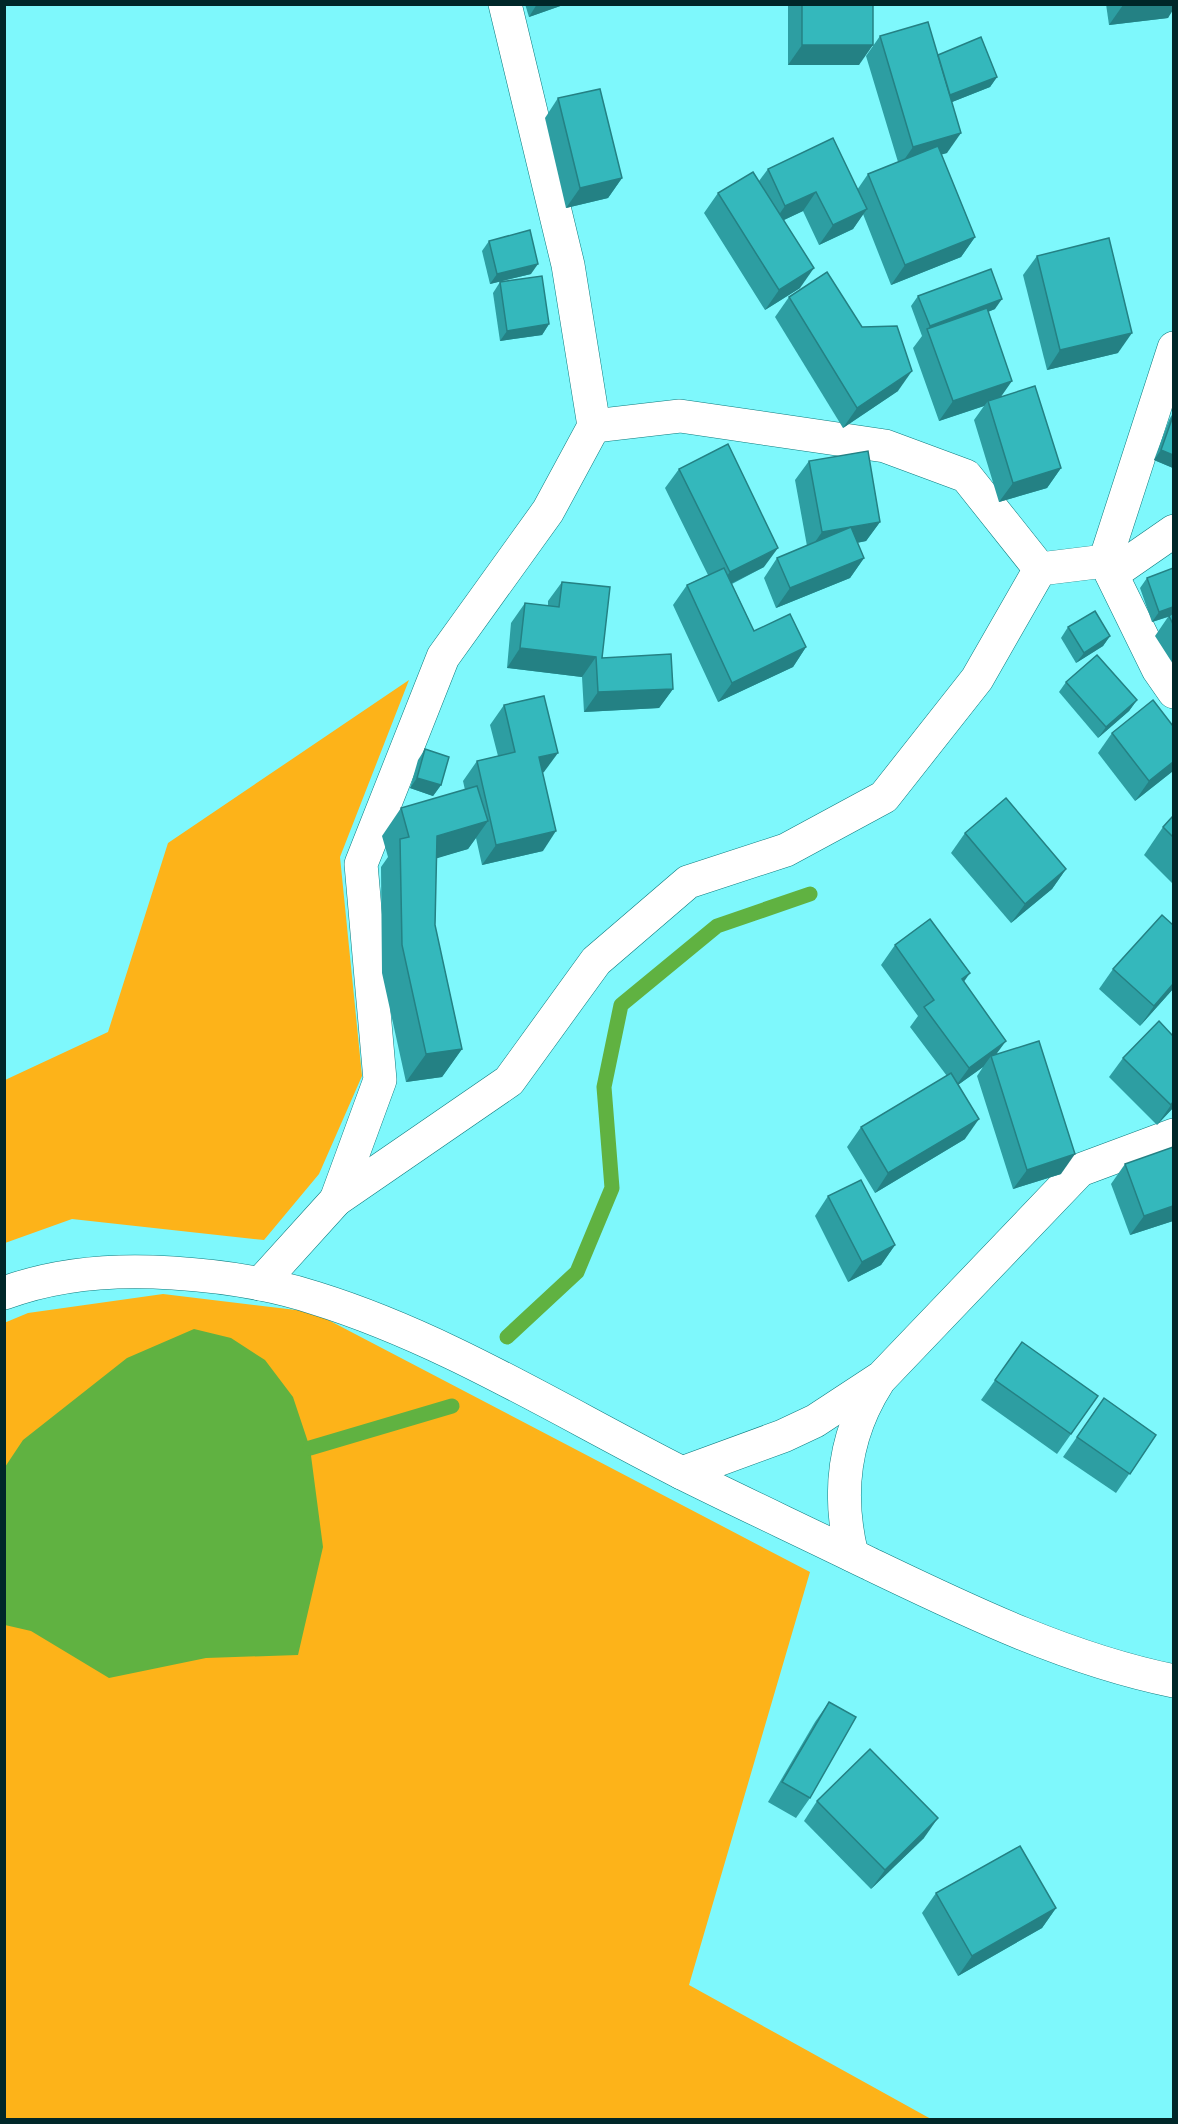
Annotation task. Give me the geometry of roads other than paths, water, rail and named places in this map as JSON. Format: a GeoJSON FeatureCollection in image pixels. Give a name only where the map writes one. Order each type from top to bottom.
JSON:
{"type":"FeatureCollection","features":[{"type":"Feature","properties":{"kind":"street"},"geometry":{"type":"LineString","coordinates":[[336,1200],[380,1080],[361,864],[443,657],[548,511],[594,426],[568,265],[505,4]]}},
{"type":"Feature","properties":{"kind":"street"},"geometry":{"type":"LineString","coordinates":[[1173,348],[1108,568],[1158,669],[1173,692]]}},
{"type":"Feature","properties":{"kind":"street"},"geometry":{"type":"LineString","coordinates":[[594,426],[680,416],[885,446],[966,476],[1040,569]]}},
{"type":"Feature","properties":{"kind":"street"},"geometry":{"type":"LineString","coordinates":[[1040,569],[1108,568],[1173,531]]}},
{"type":"Feature","properties":{"kind":"street"},"geometry":{"type":"LineString","coordinates":[[260,1284],[336,1200],[509,1081],[596,961],[688,882],[786,850],[884,796],[977,679],[1040,569]]}},
{"type":"Feature","properties":{"kind":"street"},"geometry":{"type":"LineString","coordinates":[[852,1555],[844,1509],[846,1458],[856,1423],[868,1398],[882,1377],[1080,1170],[1173,1135]]}},
{"type":"Feature","properties":{"kind":"street"},"geometry":{"type":"LineString","coordinates":[[4,1293],[55,1278],[119,1272],[212,1276],[260,1284],[314,1298],[377,1320],[457,1355],[682,1473],[912,1584],[1049,1644],[1109,1665],[1173,1681]]}},
{"type":"Feature","properties":{"kind":"street"},"geometry":{"type":"LineString","coordinates":[[682,1473],[783,1436],[831,1411],[882,1377]]}},
{"type":"Feature","properties":{"kind":"waterway"},"geometry":{"type":"LineString","coordinates":[[507,1337],[577,1272],[612,1188],[604,1087],[621,1005],[717,926],[810,894]]}},
{"type":"Feature","properties":{"kind":"waterway"},"geometry":{"type":"LineString","coordinates":[[310,1448],[452,1406]]}}]}
